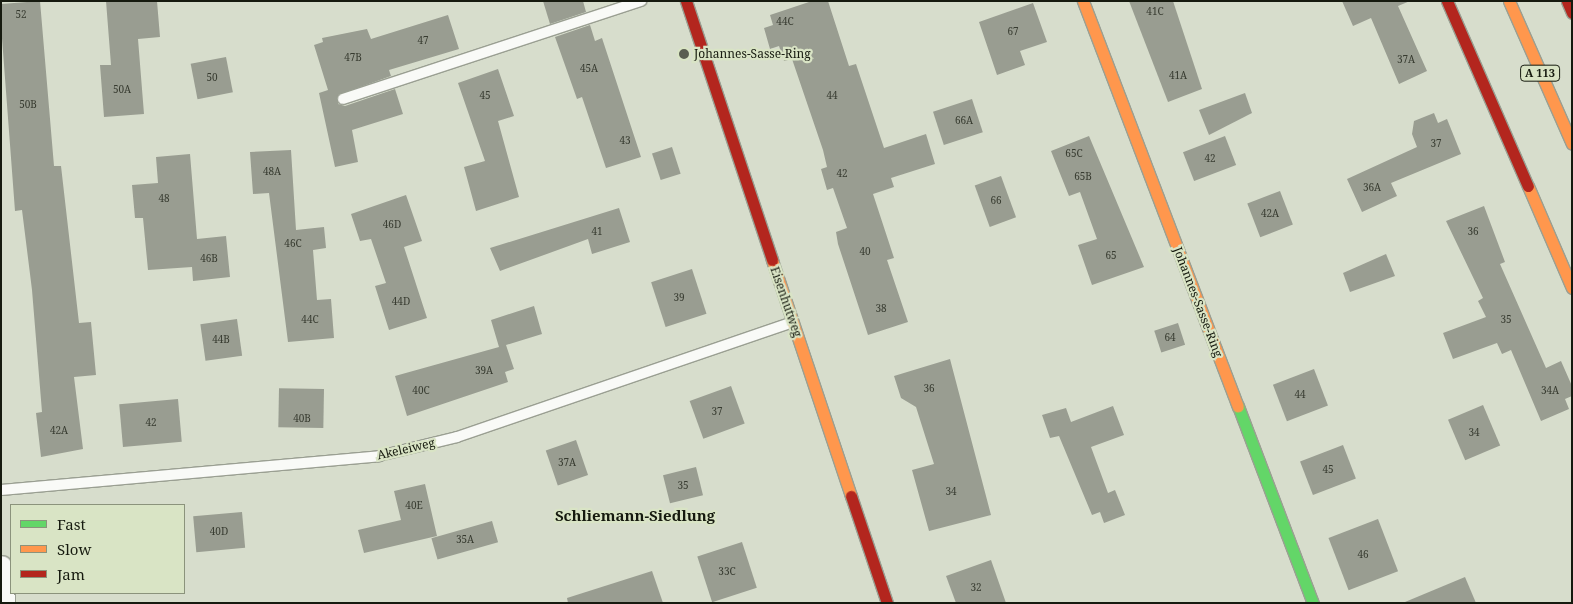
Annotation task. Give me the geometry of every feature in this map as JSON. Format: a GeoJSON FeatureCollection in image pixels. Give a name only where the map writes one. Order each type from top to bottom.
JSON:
{"type":"FeatureCollection","features":[{"type":"Feature","properties":{"kind":"main road","name":"Eisenhutweg"},"geometry":{"type":"LineString","coordinates":[[686,1],[887,603]]}},
{"type":"Feature","properties":{"kind":"main road","name":"Johannes-Sasse-Ring"},"geometry":{"type":"LineString","coordinates":[[1083,1],[1313,603]]}},
{"type":"Feature","properties":{"kind":"main road"},"geometry":{"type":"LineString","coordinates":[[1447,1],[1572,288]]}},
{"type":"Feature","properties":{"kind":"main road","name":"A 113"},"geometry":{"type":"LineString","coordinates":[[1508,1],[1572,144]]}},
{"type":"Feature","properties":{"kind":"main road"},"geometry":{"type":"LineString","coordinates":[[1567,1],[1572,13]]}},
{"type":"Feature","properties":{"kind":"street"},"geometry":{"type":"LineString","coordinates":[[1,566],[4,603]]}},
{"type":"Feature","properties":{"kind":"lane"},"geometry":{"type":"LineString","coordinates":[[343,100],[641,1]]}},
{"type":"Feature","properties":{"kind":"lane","name":"Akeleiweg"},"geometry":{"type":"LineString","coordinates":[[1,490],[380,456],[457,437],[793,322]]}},
{"type":"Feature","properties":{"kind":"building"},"geometry":{"type":"Polygon","coordinates":[[[40,1],[54,166],[61,166],[79,323],[91,322],[96,375],[74,377],[83,449],[41,457],[36,413],[42,412],[32,290],[22,210],[15,211],[1,25],[1,4],[40,1]]]}},
{"type":"Feature","properties":{"kind":"building"},"geometry":{"type":"Polygon","coordinates":[[[106,1],[157,1],[160,37],[138,39],[144,114],[104,117],[100,65],[111,65],[106,1]]]}},
{"type":"Feature","properties":{"kind":"building"},"geometry":{"type":"Polygon","coordinates":[[[543,1],[583,1],[586,12],[550,24],[543,1]]]}},
{"type":"Feature","properties":{"kind":"building"},"geometry":{"type":"Polygon","coordinates":[[[812,1],[828,1],[849,66],[856,64],[884,148],[926,134],[935,164],[891,178],[894,187],[873,194],[894,258],[887,260],[908,322],[868,335],[838,244],[836,232],[847,228],[833,188],[827,190],[821,169],[827,167],[823,150],[792,59],[784,61],[779,46],[770,49],[764,28],[773,25],[770,15],[812,1]]]}},
{"type":"Feature","properties":{"kind":"building"},"geometry":{"type":"Polygon","coordinates":[[[1129,1],[1173,1],[1202,89],[1168,102],[1129,1]]]}},
{"type":"Feature","properties":{"kind":"building"},"geometry":{"type":"Polygon","coordinates":[[[1342,1],[1410,1],[1398,6],[1427,71],[1399,84],[1371,18],[1353,26],[1342,1]]]}},
{"type":"Feature","properties":{"kind":"building"},"geometry":{"type":"Polygon","coordinates":[[[1033,3],[1047,42],[1020,51],[1025,65],[997,75],[979,22],[1033,3]]]}},
{"type":"Feature","properties":{"kind":"building"},"geometry":{"type":"Polygon","coordinates":[[[448,15],[459,49],[389,70],[391,76],[338,95],[338,104],[345,106],[395,89],[403,114],[352,130],[358,162],[335,167],[319,93],[328,90],[314,45],[323,42],[322,38],[367,29],[371,39],[448,15]]]}},
{"type":"Feature","properties":{"kind":"building"},"geometry":{"type":"Polygon","coordinates":[[[590,25],[595,41],[602,38],[641,157],[606,168],[582,97],[577,99],[555,37],[590,25]]]}},
{"type":"Feature","properties":{"kind":"building"},"geometry":{"type":"Polygon","coordinates":[[[226,57],[233,92],[198,99],[191,64],[226,57]]]}},
{"type":"Feature","properties":{"kind":"building"},"geometry":{"type":"Polygon","coordinates":[[[498,69],[514,116],[498,121],[519,197],[476,211],[464,167],[485,161],[458,83],[498,69]]]}},
{"type":"Feature","properties":{"kind":"building"},"geometry":{"type":"Polygon","coordinates":[[[1245,93],[1252,113],[1209,135],[1199,110],[1245,93]]]}},
{"type":"Feature","properties":{"kind":"building"},"geometry":{"type":"Polygon","coordinates":[[[972,99],[983,132],[944,145],[933,112],[972,99]]]}},
{"type":"Feature","properties":{"kind":"building"},"geometry":{"type":"Polygon","coordinates":[[[1434,113],[1438,123],[1447,119],[1461,154],[1391,183],[1397,196],[1362,212],[1347,179],[1417,147],[1412,134],[1414,121],[1434,113]]]}},
{"type":"Feature","properties":{"kind":"building"},"geometry":{"type":"Polygon","coordinates":[[[1089,136],[1144,267],[1092,285],[1078,245],[1097,239],[1080,192],[1069,196],[1051,151],[1089,136]]]}},
{"type":"Feature","properties":{"kind":"building"},"geometry":{"type":"Polygon","coordinates":[[[1225,136],[1236,165],[1194,181],[1183,152],[1225,136]]]}},
{"type":"Feature","properties":{"kind":"building"},"geometry":{"type":"Polygon","coordinates":[[[672,147],[681,174],[661,180],[652,153],[672,147]]]}},
{"type":"Feature","properties":{"kind":"building"},"geometry":{"type":"Polygon","coordinates":[[[291,150],[296,230],[324,227],[326,248],[313,250],[317,300],[331,299],[334,338],[288,342],[269,193],[253,194],[250,152],[291,150]]]}},
{"type":"Feature","properties":{"kind":"building"},"geometry":{"type":"Polygon","coordinates":[[[190,154],[197,239],[226,236],[230,277],[193,281],[192,267],[148,270],[143,218],[135,218],[132,185],[158,183],[156,157],[190,154]]]}},
{"type":"Feature","properties":{"kind":"building"},"geometry":{"type":"Polygon","coordinates":[[[1001,176],[1016,217],[990,227],[975,186],[1001,176]]]}},
{"type":"Feature","properties":{"kind":"building"},"geometry":{"type":"Polygon","coordinates":[[[1280,191],[1293,225],[1260,237],[1247,204],[1280,191]]]}},
{"type":"Feature","properties":{"kind":"building"},"geometry":{"type":"Polygon","coordinates":[[[406,195],[422,241],[404,247],[427,318],[389,330],[375,286],[386,283],[371,239],[360,241],[351,214],[406,195]]]}},
{"type":"Feature","properties":{"kind":"building"},"geometry":{"type":"Polygon","coordinates":[[[1484,206],[1505,262],[1500,264],[1546,368],[1561,361],[1572,386],[1572,396],[1565,399],[1569,409],[1541,421],[1511,350],[1502,354],[1497,343],[1453,359],[1443,333],[1486,317],[1478,301],[1483,298],[1446,221],[1484,206]]]}},
{"type":"Feature","properties":{"kind":"building"},"geometry":{"type":"Polygon","coordinates":[[[619,208],[630,242],[592,254],[588,239],[500,271],[490,248],[619,208]]]}},
{"type":"Feature","properties":{"kind":"building"},"geometry":{"type":"Polygon","coordinates":[[[1386,254],[1395,276],[1350,292],[1343,273],[1386,254]]]}},
{"type":"Feature","properties":{"kind":"building"},"geometry":{"type":"Polygon","coordinates":[[[692,269],[707,314],[666,327],[651,282],[692,269]]]}},
{"type":"Feature","properties":{"kind":"building"},"geometry":{"type":"Polygon","coordinates":[[[534,306],[542,334],[506,345],[514,369],[505,372],[508,382],[407,416],[395,376],[499,347],[491,320],[534,306]]]}},
{"type":"Feature","properties":{"kind":"building"},"geometry":{"type":"Polygon","coordinates":[[[237,319],[242,356],[206,361],[200,324],[237,319]]]}},
{"type":"Feature","properties":{"kind":"building"},"geometry":{"type":"Polygon","coordinates":[[[1178,323],[1185,345],[1161,353],[1154,331],[1178,323]]]}},
{"type":"Feature","properties":{"kind":"building"},"geometry":{"type":"Polygon","coordinates":[[[950,359],[991,515],[929,531],[912,470],[934,464],[916,407],[901,398],[894,376],[950,359]]]}},
{"type":"Feature","properties":{"kind":"building"},"geometry":{"type":"Polygon","coordinates":[[[1314,369],[1328,405],[1287,421],[1273,385],[1314,369]]]}},
{"type":"Feature","properties":{"kind":"building"},"geometry":{"type":"Polygon","coordinates":[[[731,386],[745,424],[703,439],[690,401],[731,386]]]}},
{"type":"Feature","properties":{"kind":"building"},"geometry":{"type":"Polygon","coordinates":[[[279,388],[324,389],[323,428],[278,427],[279,388]]]}},
{"type":"Feature","properties":{"kind":"building"},"geometry":{"type":"Polygon","coordinates":[[[178,399],[182,442],[123,447],[119,404],[178,399]]]}},
{"type":"Feature","properties":{"kind":"building"},"geometry":{"type":"Polygon","coordinates":[[[1483,405],[1500,446],[1465,460],[1448,420],[1483,405]]]}},
{"type":"Feature","properties":{"kind":"building"},"geometry":{"type":"Polygon","coordinates":[[[1113,406],[1124,435],[1091,447],[1108,493],[1115,490],[1125,515],[1104,523],[1100,512],[1092,515],[1059,436],[1050,438],[1042,415],[1066,408],[1071,422],[1113,406]]]}},
{"type":"Feature","properties":{"kind":"building"},"geometry":{"type":"Polygon","coordinates":[[[576,440],[588,475],[558,485],[546,450],[576,440]]]}},
{"type":"Feature","properties":{"kind":"building"},"geometry":{"type":"Polygon","coordinates":[[[1343,445],[1356,479],[1313,495],[1300,461],[1343,445]]]}},
{"type":"Feature","properties":{"kind":"building"},"geometry":{"type":"Polygon","coordinates":[[[696,467],[703,495],[670,503],[663,475],[696,467]]]}},
{"type":"Feature","properties":{"kind":"building"},"geometry":{"type":"Polygon","coordinates":[[[425,484],[437,536],[364,553],[358,530],[401,520],[394,491],[425,484]]]}},
{"type":"Feature","properties":{"kind":"building"},"geometry":{"type":"Polygon","coordinates":[[[242,512],[245,548],[196,552],[193,516],[242,512]]]}},
{"type":"Feature","properties":{"kind":"building"},"geometry":{"type":"Polygon","coordinates":[[[1378,519],[1398,571],[1349,590],[1329,538],[1378,519]]]}},
{"type":"Feature","properties":{"kind":"building"},"geometry":{"type":"Polygon","coordinates":[[[492,521],[498,542],[438,560],[431,538],[492,521]]]}},
{"type":"Feature","properties":{"kind":"building"},"geometry":{"type":"Polygon","coordinates":[[[742,542],[757,588],[712,602],[697,557],[742,542]]]}},
{"type":"Feature","properties":{"kind":"building"},"geometry":{"type":"Polygon","coordinates":[[[991,560],[1006,603],[956,603],[946,576],[991,560]]]}},
{"type":"Feature","properties":{"kind":"building"},"geometry":{"type":"Polygon","coordinates":[[[652,571],[663,603],[568,603],[567,598],[652,571]]]}},
{"type":"Feature","properties":{"kind":"building"},"geometry":{"type":"Polygon","coordinates":[[[1465,577],[1476,603],[1405,603],[1405,602],[1465,577]]]}},
{"type":"Feature","properties":{"kind":"traffic: fast"},"geometry":{"type":"LineString","coordinates":[[1238,406],[1313,603]]}},
{"type":"Feature","properties":{"kind":"traffic: slow"},"geometry":{"type":"LineString","coordinates":[[1083,1],[1238,406]]}},
{"type":"Feature","properties":{"kind":"traffic: slow"},"geometry":{"type":"LineString","coordinates":[[1509,1],[1572,144]]}},
{"type":"Feature","properties":{"kind":"traffic: slow"},"geometry":{"type":"LineString","coordinates":[[1528,186],[1572,288]]}},
{"type":"Feature","properties":{"kind":"traffic: slow"},"geometry":{"type":"LineString","coordinates":[[772,260],[851,496]]}},
{"type":"Feature","properties":{"kind":"traffic: jam"},"geometry":{"type":"LineString","coordinates":[[686,1],[772,260]]}},
{"type":"Feature","properties":{"kind":"traffic: jam"},"geometry":{"type":"LineString","coordinates":[[1447,1],[1528,186]]}},
{"type":"Feature","properties":{"kind":"traffic: jam"},"geometry":{"type":"LineString","coordinates":[[1567,1],[1572,13]]}},
{"type":"Feature","properties":{"kind":"traffic: jam"},"geometry":{"type":"LineString","coordinates":[[851,496],[887,603]]}},
{"type":"Feature","properties":{"kind":"place","name":"Johannes-Sasse-Ring"},"geometry":{"type":"Point","coordinates":[684,54]}},
{"type":"Feature","properties":{"kind":"district","name":"Schliemann-Siedlung"},"geometry":{"type":"Point","coordinates":[635,516]}}]}
